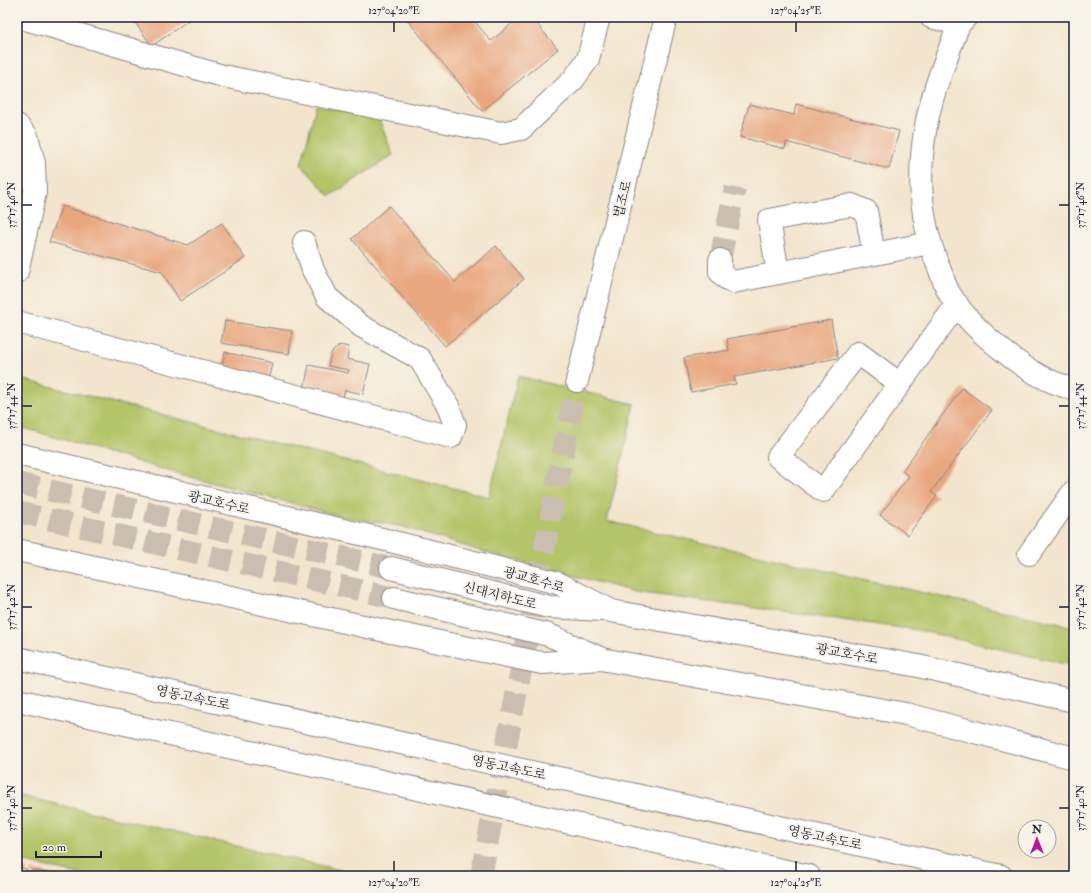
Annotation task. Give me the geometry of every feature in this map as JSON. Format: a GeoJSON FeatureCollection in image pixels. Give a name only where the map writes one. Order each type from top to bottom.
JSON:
{"type":"FeatureCollection","features":[{"type":"Feature","properties":{"kind":"main road"},"geometry":{"type":"LineString","coordinates":[[18,17],[224,76],[500,134],[521,130],[573,80],[588,59],[599,17]]}},
{"type":"Feature","properties":{"kind":"main road","name":"법조로"},"geometry":{"type":"LineString","coordinates":[[578,381],[667,17]]}},
{"type":"Feature","properties":{"kind":"main road"},"geometry":{"type":"LineString","coordinates":[[931,17],[962,21],[935,93],[925,130],[920,167],[920,195],[927,233],[938,266],[950,295],[986,337],[1014,360],[1034,372],[1062,386],[1074,389]]}},
{"type":"Feature","properties":{"kind":"main road"},"geometry":{"type":"LineString","coordinates":[[17,125],[27,136],[34,163],[36,192],[17,272]]}},
{"type":"Feature","properties":{"kind":"main road"},"geometry":{"type":"LineString","coordinates":[[778,273],[769,220],[852,205],[866,211],[874,254]]}},
{"type":"Feature","properties":{"kind":"main road"},"geometry":{"type":"LineString","coordinates":[[17,322],[451,437],[455,425],[448,406],[420,359],[361,326],[327,297],[312,270],[304,242]]}},
{"type":"Feature","properties":{"kind":"main road"},"geometry":{"type":"LineString","coordinates":[[720,260],[720,272],[733,282],[930,243]]}},
{"type":"Feature","properties":{"kind":"main road"},"geometry":{"type":"LineString","coordinates":[[900,384],[858,353],[778,458],[823,491],[900,384],[957,304]]}},
{"type":"Feature","properties":{"kind":"main road","name":"광교호수로"},"geometry":{"type":"LineString","coordinates":[[17,454],[386,540],[558,583],[611,611],[918,666],[1074,701]]}},
{"type":"Feature","properties":{"kind":"main road"},"geometry":{"type":"LineString","coordinates":[[1029,554],[1074,491]]}},
{"type":"Feature","properties":{"kind":"main road"},"geometry":{"type":"LineString","coordinates":[[17,550],[386,631],[542,663],[601,659],[906,714],[1074,758]]}},
{"type":"Feature","properties":{"kind":"main road","name":"신대지하도로"},"geometry":{"type":"LineString","coordinates":[[391,568],[549,607],[611,611]]}},
{"type":"Feature","properties":{"kind":"main road","name":"신대지하도로"},"geometry":{"type":"LineString","coordinates":[[394,598],[549,635],[601,659]]}},
{"type":"Feature","properties":{"kind":"main road","name":"영동고속도로"},"geometry":{"type":"LineString","coordinates":[[17,658],[1001,876]]}},
{"type":"Feature","properties":{"kind":"main road"},"geometry":{"type":"LineString","coordinates":[[17,700],[809,876]]}},
{"type":"Feature","properties":{"kind":"green space"},"geometry":{"type":"Polygon","coordinates":[[[316,105],[379,119],[393,155],[330,196],[301,165],[316,105]]]}},
{"type":"Feature","properties":{"kind":"green space"},"geometry":{"type":"Polygon","coordinates":[[[518,376],[635,404],[607,521],[1074,627],[1074,666],[917,630],[635,592],[477,550],[400,526],[340,516],[172,472],[17,426],[17,378],[489,497],[518,376]]]}},
{"type":"Feature","properties":{"kind":"green space"},"geometry":{"type":"Polygon","coordinates":[[[17,795],[366,876],[87,876],[17,860],[17,795]]]}},
{"type":"Feature","properties":{"kind":"building"},"geometry":{"type":"Polygon","coordinates":[[[131,17],[193,17],[152,46],[131,17]]]}},
{"type":"Feature","properties":{"kind":"building"},"geometry":{"type":"Polygon","coordinates":[[[405,17],[471,17],[491,41],[520,17],[531,17],[558,49],[482,111],[405,17]]]}},
{"type":"Feature","properties":{"kind":"building"},"geometry":{"type":"Polygon","coordinates":[[[749,104],[794,115],[796,104],[899,131],[889,169],[786,142],[785,149],[740,137],[749,104]]]}},
{"type":"Feature","properties":{"kind":"building"},"geometry":{"type":"Polygon","coordinates":[[[62,206],[188,245],[222,223],[245,258],[180,301],[162,272],[49,242],[62,206]]]}},
{"type":"Feature","properties":{"kind":"building"},"geometry":{"type":"Polygon","coordinates":[[[389,206],[455,282],[496,246],[524,279],[445,346],[352,239],[389,206]]]}},
{"type":"Feature","properties":{"kind":"building"},"geometry":{"type":"Polygon","coordinates":[[[831,320],[838,358],[734,377],[736,384],[691,392],[684,358],[729,350],[727,339],[831,320]]]}},
{"type":"Feature","properties":{"kind":"building"},"geometry":{"type":"Polygon","coordinates":[[[225,321],[292,331],[289,354],[221,343],[225,321]]]}},
{"type":"Feature","properties":{"kind":"building"},"geometry":{"type":"Polygon","coordinates":[[[340,345],[349,347],[347,359],[370,364],[363,394],[345,390],[343,397],[304,389],[309,365],[348,373],[349,370],[328,366],[331,353],[340,345]]]}},
{"type":"Feature","properties":{"kind":"building"},"geometry":{"type":"Polygon","coordinates":[[[225,352],[272,363],[268,381],[221,370],[225,352]]]}},
{"type":"Feature","properties":{"kind":"building"},"geometry":{"type":"Polygon","coordinates":[[[962,388],[992,410],[931,492],[937,496],[908,535],[880,515],[909,476],[902,471],[962,388]]]}},
{"type":"Feature","properties":{"kind":"building"},"geometry":{"type":"Polygon","coordinates":[[[17,867],[27,869],[25,876],[17,876],[17,867]]]}},
{"type":"Feature","properties":{"kind":"building"},"geometry":{"type":"Polygon","coordinates":[[[32,870],[58,875],[58,876],[31,876],[32,870]]]}},
{"type":"Feature","properties":{"kind":"tunnel"},"geometry":{"type":"LineString","coordinates":[[720,260],[735,188]]}},
{"type":"Feature","properties":{"kind":"tunnel"},"geometry":{"type":"LineString","coordinates":[[481,876],[577,381]]}},
{"type":"Feature","properties":{"kind":"tunnel"},"geometry":{"type":"LineString","coordinates":[[17,483],[391,568]]}},
{"type":"Feature","properties":{"kind":"tunnel"},"geometry":{"type":"LineString","coordinates":[[17,512],[394,598]]}}]}
